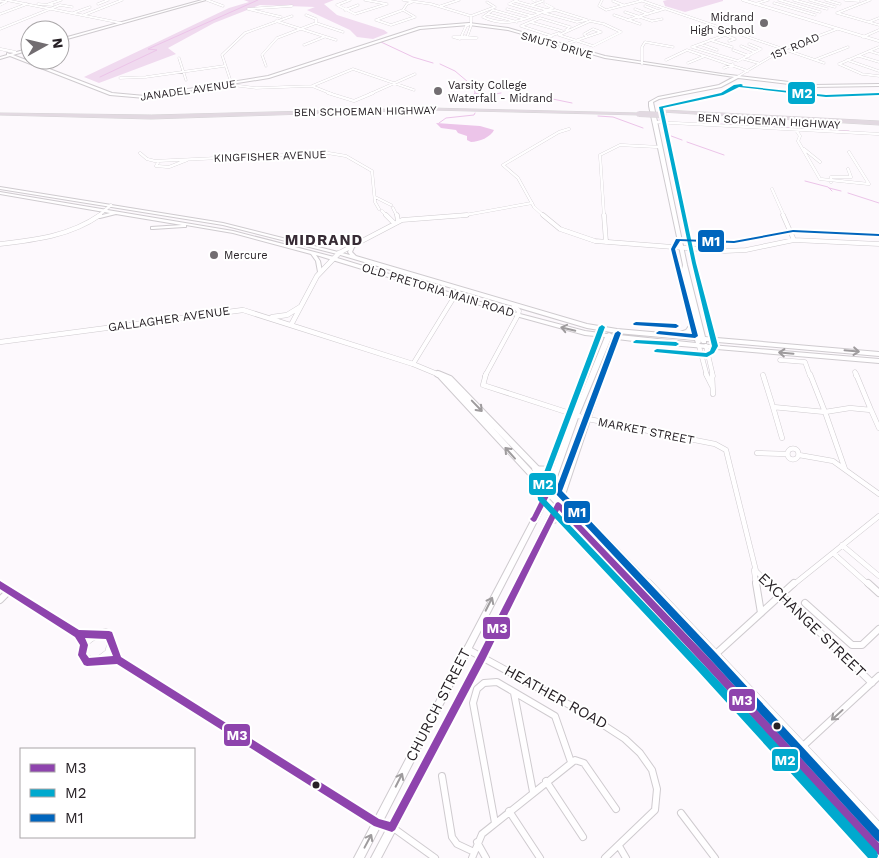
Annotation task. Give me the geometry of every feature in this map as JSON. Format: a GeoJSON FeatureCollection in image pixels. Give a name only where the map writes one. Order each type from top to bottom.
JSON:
{"type":"FeatureCollection","features":[{"type":"Feature","properties":{"kind":"highway","name":"BEN SCHOEMAN HIGHWAY"},"geometry":{"type":"LineString","coordinates":[[0,112],[152,117],[430,109],[639,112],[879,123]]}},
{"type":"Feature","properties":{"kind":"highway","name":"BEN SCHOEMAN HIGHWAY"},"geometry":{"type":"LineString","coordinates":[[663,113],[879,127]]}},
{"type":"Feature","properties":{"kind":"main road"},"geometry":{"type":"LineString","coordinates":[[70,37],[206,0]]}},
{"type":"Feature","properties":{"kind":"main road","name":"JANADEL AVENUE"},"geometry":{"type":"LineString","coordinates":[[60,70],[107,89],[127,94],[148,94],[231,83],[239,84],[280,73],[394,35],[426,27],[468,25]]}},
{"type":"Feature","properties":{"kind":"main road","name":"SMUTS DRIVE"},"geometry":{"type":"LineString","coordinates":[[468,25],[496,27],[564,46]]}},
{"type":"Feature","properties":{"kind":"main road","name":"SMUTS DRIVE"},"geometry":{"type":"LineString","coordinates":[[468,25],[504,30],[605,57],[735,77],[827,87],[877,85]]}},
{"type":"Feature","properties":{"kind":"main road"},"geometry":{"type":"LineString","coordinates":[[0,57],[20,52]]}},
{"type":"Feature","properties":{"kind":"main road"},"geometry":{"type":"LineString","coordinates":[[16,53],[20,54]]}},
{"type":"Feature","properties":{"kind":"main road","name":"JANADEL AVENUE"},"geometry":{"type":"LineString","coordinates":[[8,54],[16,53],[121,97],[145,97],[280,73]]}},
{"type":"Feature","properties":{"kind":"main road"},"geometry":{"type":"LineString","coordinates":[[0,57],[8,54]]}},
{"type":"Feature","properties":{"kind":"main road"},"geometry":{"type":"LineString","coordinates":[[746,71],[748,77],[763,81]]}},
{"type":"Feature","properties":{"kind":"main road"},"geometry":{"type":"LineString","coordinates":[[722,75],[727,79],[726,81]]}},
{"type":"Feature","properties":{"kind":"main road"},"geometry":{"type":"LineString","coordinates":[[702,346],[650,106],[653,100],[716,85],[735,77]]}},
{"type":"Feature","properties":{"kind":"main road"},"geometry":{"type":"LineString","coordinates":[[686,92],[719,86],[735,77]]}},
{"type":"Feature","properties":{"kind":"main road"},"geometry":{"type":"LineString","coordinates":[[856,91],[877,85]]}},
{"type":"Feature","properties":{"kind":"main road","name":"OLD PRETORIA MAIN ROAD"},"geometry":{"type":"LineString","coordinates":[[0,188],[205,226],[332,258],[518,315],[613,334],[702,346],[879,362]]}},
{"type":"Feature","properties":{"kind":"main road","name":"OLD PRETORIA MAIN ROAD"},"geometry":{"type":"LineString","coordinates":[[0,193],[222,224],[339,253],[613,334],[672,336],[879,354]]}},
{"type":"Feature","properties":{"kind":"main road"},"geometry":{"type":"LineString","coordinates":[[100,217],[128,213]]}},
{"type":"Feature","properties":{"kind":"main road"},"geometry":{"type":"LineString","coordinates":[[153,228],[205,226]]}},
{"type":"Feature","properties":{"kind":"main road"},"geometry":{"type":"LineString","coordinates":[[353,245],[350,252],[354,258]]}},
{"type":"Feature","properties":{"kind":"main road"},"geometry":{"type":"LineString","coordinates":[[312,253],[318,261],[320,271]]}},
{"type":"Feature","properties":{"kind":"main road"},"geometry":{"type":"LineString","coordinates":[[685,264],[683,273],[693,324],[700,339]]}},
{"type":"Feature","properties":{"kind":"main road"},"geometry":{"type":"LineString","coordinates":[[672,336],[688,332],[693,324]]}},
{"type":"Feature","properties":{"kind":"main road","name":"CHURCH STREET"},"geometry":{"type":"LineString","coordinates":[[358,858],[548,494],[576,415],[613,334]]}},
{"type":"Feature","properties":{"kind":"main road","name":"CHURCH STREET"},"geometry":{"type":"LineString","coordinates":[[376,858],[482,657],[558,505],[588,419],[613,334]]}},
{"type":"Feature","properties":{"kind":"main road"},"geometry":{"type":"LineString","coordinates":[[535,469],[557,469]]}},
{"type":"Feature","properties":{"kind":"main road"},"geometry":{"type":"LineString","coordinates":[[550,521],[562,517],[575,523]]}},
{"type":"Feature","properties":{"kind":"street"},"geometry":{"type":"LineString","coordinates":[[6,0],[29,4]]}},
{"type":"Feature","properties":{"kind":"street"},"geometry":{"type":"LineString","coordinates":[[43,2],[48,0]]}},
{"type":"Feature","properties":{"kind":"street"},"geometry":{"type":"LineString","coordinates":[[48,5],[61,0]]}},
{"type":"Feature","properties":{"kind":"street"},"geometry":{"type":"LineString","coordinates":[[98,4],[108,0]]}},
{"type":"Feature","properties":{"kind":"street"},"geometry":{"type":"LineString","coordinates":[[83,15],[122,0]]}},
{"type":"Feature","properties":{"kind":"street"},"geometry":{"type":"LineString","coordinates":[[206,0],[223,6]]}},
{"type":"Feature","properties":{"kind":"street"},"geometry":{"type":"LineString","coordinates":[[350,0],[337,5],[358,14],[388,4],[365,0]]}},
{"type":"Feature","properties":{"kind":"street"},"geometry":{"type":"LineString","coordinates":[[403,0],[415,1],[471,16],[495,7],[487,2]]}},
{"type":"Feature","properties":{"kind":"street"},"geometry":{"type":"LineString","coordinates":[[440,7],[459,0]]}},
{"type":"Feature","properties":{"kind":"street"},"geometry":{"type":"LineString","coordinates":[[540,13],[508,4],[516,0],[547,10]]}},
{"type":"Feature","properties":{"kind":"street"},"geometry":{"type":"LineString","coordinates":[[602,0],[599,6],[604,10],[640,0],[824,63]]}},
{"type":"Feature","properties":{"kind":"street"},"geometry":{"type":"LineString","coordinates":[[626,0],[634,2]]}},
{"type":"Feature","properties":{"kind":"street"},"geometry":{"type":"LineString","coordinates":[[743,0],[879,41]]}},
{"type":"Feature","properties":{"kind":"street"},"geometry":{"type":"LineString","coordinates":[[755,4],[768,0]]}},
{"type":"Feature","properties":{"kind":"street"},"geometry":{"type":"LineString","coordinates":[[779,0],[820,12]]}},
{"type":"Feature","properties":{"kind":"street"},"geometry":{"type":"LineString","coordinates":[[794,0],[827,10]]}},
{"type":"Feature","properties":{"kind":"street"},"geometry":{"type":"LineString","coordinates":[[812,0],[835,7]]}},
{"type":"Feature","properties":{"kind":"street"},"geometry":{"type":"LineString","coordinates":[[826,0],[840,4]]}},
{"type":"Feature","properties":{"kind":"street"},"geometry":{"type":"LineString","coordinates":[[845,0],[856,2],[862,0]]}},
{"type":"Feature","properties":{"kind":"street"},"geometry":{"type":"LineString","coordinates":[[870,0],[837,13],[879,26]]}},
{"type":"Feature","properties":{"kind":"street"},"geometry":{"type":"LineString","coordinates":[[0,1],[6,2],[0,5]]}},
{"type":"Feature","properties":{"kind":"street"},"geometry":{"type":"LineString","coordinates":[[404,10],[415,17],[392,25],[376,20],[377,18],[404,10],[407,5],[415,1]]}},
{"type":"Feature","properties":{"kind":"street"},"geometry":{"type":"LineString","coordinates":[[613,1],[624,5]]}},
{"type":"Feature","properties":{"kind":"street"},"geometry":{"type":"LineString","coordinates":[[525,19],[492,10],[483,17],[507,25],[525,19],[553,7],[543,2],[531,6]]}},
{"type":"Feature","properties":{"kind":"street"},"geometry":{"type":"LineString","coordinates":[[811,5],[818,2]]}},
{"type":"Feature","properties":{"kind":"street"},"geometry":{"type":"LineString","coordinates":[[35,3],[51,9],[121,23]]}},
{"type":"Feature","properties":{"kind":"street"},"geometry":{"type":"LineString","coordinates":[[774,3],[815,15]]}},
{"type":"Feature","properties":{"kind":"street"},"geometry":{"type":"LineString","coordinates":[[799,6],[806,3]]}},
{"type":"Feature","properties":{"kind":"street"},"geometry":{"type":"LineString","coordinates":[[0,14],[29,4],[53,5]]}},
{"type":"Feature","properties":{"kind":"street"},"geometry":{"type":"LineString","coordinates":[[346,10],[358,5]]}},
{"type":"Feature","properties":{"kind":"street"},"geometry":{"type":"LineString","coordinates":[[61,8],[66,6]]}},
{"type":"Feature","properties":{"kind":"street"},"geometry":{"type":"LineString","coordinates":[[0,29],[51,9],[66,6],[72,7]]}},
{"type":"Feature","properties":{"kind":"street"},"geometry":{"type":"LineString","coordinates":[[231,83],[222,55],[244,34],[292,16],[288,14],[275,17],[248,9],[258,6],[292,6]]}},
{"type":"Feature","properties":{"kind":"street"},"geometry":{"type":"LineString","coordinates":[[499,12],[515,6]]}},
{"type":"Feature","properties":{"kind":"street"},"geometry":{"type":"LineString","coordinates":[[645,6],[658,11]]}},
{"type":"Feature","properties":{"kind":"street"},"geometry":{"type":"LineString","coordinates":[[73,13],[90,7]]}},
{"type":"Feature","properties":{"kind":"street"},"geometry":{"type":"LineString","coordinates":[[797,10],[804,7]]}},
{"type":"Feature","properties":{"kind":"street"},"geometry":{"type":"LineString","coordinates":[[507,9],[532,16]]}},
{"type":"Feature","properties":{"kind":"street"},"geometry":{"type":"LineString","coordinates":[[635,9],[648,14]]}},
{"type":"Feature","properties":{"kind":"street"},"geometry":{"type":"LineString","coordinates":[[627,20],[665,9]]}},
{"type":"Feature","properties":{"kind":"street"},"geometry":{"type":"LineString","coordinates":[[540,18],[538,16],[544,13],[553,10],[587,20],[577,22],[544,13]]}},
{"type":"Feature","properties":{"kind":"street"},"geometry":{"type":"LineString","coordinates":[[625,12],[652,21],[662,19]]}},
{"type":"Feature","properties":{"kind":"street"},"geometry":{"type":"LineString","coordinates":[[488,14],[517,22]]}},
{"type":"Feature","properties":{"kind":"street"},"geometry":{"type":"LineString","coordinates":[[306,15],[316,19],[316,24]]}},
{"type":"Feature","properties":{"kind":"street"},"geometry":{"type":"LineString","coordinates":[[614,15],[640,24]]}},
{"type":"Feature","properties":{"kind":"street"},"geometry":{"type":"LineString","coordinates":[[468,25],[460,37],[466,38],[471,16]]}},
{"type":"Feature","properties":{"kind":"street"},"geometry":{"type":"LineString","coordinates":[[545,38],[551,36],[570,27],[540,18],[521,26],[551,36]]}},
{"type":"Feature","properties":{"kind":"street"},"geometry":{"type":"LineString","coordinates":[[868,22],[879,18]]}},
{"type":"Feature","properties":{"kind":"street"},"geometry":{"type":"LineString","coordinates":[[276,21],[336,40]]}},
{"type":"Feature","properties":{"kind":"street"},"geometry":{"type":"LineString","coordinates":[[589,21],[604,24],[621,32],[594,46],[576,41],[559,35],[589,21]]}},
{"type":"Feature","properties":{"kind":"street"},"geometry":{"type":"LineString","coordinates":[[530,22],[562,31]]}},
{"type":"Feature","properties":{"kind":"street"},"geometry":{"type":"LineString","coordinates":[[266,66],[261,56],[273,41],[300,29],[316,24],[326,25],[343,32]]}},
{"type":"Feature","properties":{"kind":"street"},"geometry":{"type":"LineString","coordinates":[[564,46],[586,36],[601,32],[593,29],[584,34],[586,36]]}},
{"type":"Feature","properties":{"kind":"street","name":"1ST ROAD"},"geometry":{"type":"LineString","coordinates":[[735,77],[784,49],[837,29]]}},
{"type":"Feature","properties":{"kind":"street"},"geometry":{"type":"LineString","coordinates":[[863,36],[879,30]]}},
{"type":"Feature","properties":{"kind":"street"},"geometry":{"type":"LineString","coordinates":[[527,35],[545,38],[551,42]]}},
{"type":"Feature","properties":{"kind":"street"},"geometry":{"type":"LineString","coordinates":[[730,41],[735,39],[724,35],[692,47],[734,61],[744,59],[762,48],[749,44]]}},
{"type":"Feature","properties":{"kind":"street"},"geometry":{"type":"LineString","coordinates":[[304,45],[325,37]]}},
{"type":"Feature","properties":{"kind":"street"},"geometry":{"type":"LineString","coordinates":[[710,40],[749,56]]}},
{"type":"Feature","properties":{"kind":"street"},"geometry":{"type":"LineString","coordinates":[[642,63],[642,47],[645,42],[672,48]]}},
{"type":"Feature","properties":{"kind":"street"},"geometry":{"type":"LineString","coordinates":[[700,44],[717,50]]}},
{"type":"Feature","properties":{"kind":"street"},"geometry":{"type":"LineString","coordinates":[[741,46],[756,52]]}},
{"type":"Feature","properties":{"kind":"street"},"geometry":{"type":"LineString","coordinates":[[816,60],[848,47]]}},
{"type":"Feature","properties":{"kind":"street"},"geometry":{"type":"LineString","coordinates":[[879,47],[839,64],[862,74],[879,76]]}},
{"type":"Feature","properties":{"kind":"street"},"geometry":{"type":"LineString","coordinates":[[0,50],[16,53]]}},
{"type":"Feature","properties":{"kind":"street"},"geometry":{"type":"LineString","coordinates":[[0,50],[8,54]]}},
{"type":"Feature","properties":{"kind":"street"},"geometry":{"type":"LineString","coordinates":[[666,60],[685,50],[733,64],[746,71]]}},
{"type":"Feature","properties":{"kind":"street"},"geometry":{"type":"LineString","coordinates":[[869,51],[879,54]]}},
{"type":"Feature","properties":{"kind":"street"},"geometry":{"type":"LineString","coordinates":[[858,55],[879,62]]}},
{"type":"Feature","properties":{"kind":"street"},"geometry":{"type":"LineString","coordinates":[[688,63],[705,56]]}},
{"type":"Feature","properties":{"kind":"street"},"geometry":{"type":"LineString","coordinates":[[179,58],[186,80]]}},
{"type":"Feature","properties":{"kind":"street"},"geometry":{"type":"LineString","coordinates":[[744,59],[758,63]]}},
{"type":"Feature","properties":{"kind":"street"},"geometry":{"type":"LineString","coordinates":[[847,60],[879,71]]}},
{"type":"Feature","properties":{"kind":"street"},"geometry":{"type":"LineString","coordinates":[[724,68],[733,64]]}},
{"type":"Feature","properties":{"kind":"street"},"geometry":{"type":"LineString","coordinates":[[120,78],[224,66]]}},
{"type":"Feature","properties":{"kind":"street"},"geometry":{"type":"LineString","coordinates":[[239,84],[258,88],[312,86],[353,69],[414,90]]}},
{"type":"Feature","properties":{"kind":"street"},"geometry":{"type":"LineString","coordinates":[[312,86],[349,101],[360,99],[415,74]]}},
{"type":"Feature","properties":{"kind":"street"},"geometry":{"type":"LineString","coordinates":[[654,122],[879,134]]}},
{"type":"Feature","properties":{"kind":"street"},"geometry":{"type":"LineString","coordinates":[[570,129],[559,132],[504,164],[518,178],[532,203],[557,228],[589,240],[735,251],[794,240],[879,244]]}},
{"type":"Feature","properties":{"kind":"street"},"geometry":{"type":"LineString","coordinates":[[796,130],[802,148],[820,179],[831,182],[869,184],[849,152]]}},
{"type":"Feature","properties":{"kind":"street"},"geometry":{"type":"LineString","coordinates":[[606,242],[600,155],[620,145],[659,147]]}},
{"type":"Feature","properties":{"kind":"street"},"geometry":{"type":"LineString","coordinates":[[802,148],[820,162]]}},
{"type":"Feature","properties":{"kind":"street","name":"KINGFISHER AVENUE"},"geometry":{"type":"LineString","coordinates":[[140,153],[150,160],[338,154],[372,171],[375,197],[382,211],[396,222]]}},
{"type":"Feature","properties":{"kind":"street"},"geometry":{"type":"LineString","coordinates":[[160,160],[156,166],[164,168],[190,159]]}},
{"type":"Feature","properties":{"kind":"street"},"geometry":{"type":"LineString","coordinates":[[831,182],[831,176],[851,177],[848,169]]}},
{"type":"Feature","properties":{"kind":"street"},"geometry":{"type":"LineString","coordinates":[[772,189],[794,240]]}},
{"type":"Feature","properties":{"kind":"street"},"geometry":{"type":"LineString","coordinates":[[375,197],[393,208],[396,222]]}},
{"type":"Feature","properties":{"kind":"street"},"geometry":{"type":"LineString","coordinates":[[291,325],[320,271],[332,258],[396,222],[453,217],[532,203]]}},
{"type":"Feature","properties":{"kind":"street"},"geometry":{"type":"LineString","coordinates":[[0,244],[60,236],[100,217],[109,208]]}},
{"type":"Feature","properties":{"kind":"street"},"geometry":{"type":"LineString","coordinates":[[382,211],[393,208]]}},
{"type":"Feature","properties":{"kind":"street"},"geometry":{"type":"LineString","coordinates":[[459,289],[413,364],[454,382],[535,469],[552,484],[717,655],[879,827]]}},
{"type":"Feature","properties":{"kind":"street"},"geometry":{"type":"LineString","coordinates":[[265,316],[287,315],[303,304]]}},
{"type":"Feature","properties":{"kind":"street"},"geometry":{"type":"LineString","coordinates":[[514,306],[518,309],[518,315]]}},
{"type":"Feature","properties":{"kind":"street","name":"GALLAGHER AVENUE"},"geometry":{"type":"LineString","coordinates":[[0,342],[243,310],[413,364]]}},
{"type":"Feature","properties":{"kind":"street","name":"MARKET STREET"},"geometry":{"type":"LineString","coordinates":[[518,315],[482,384],[486,387],[588,419],[714,444],[726,450]]}},
{"type":"Feature","properties":{"kind":"street"},"geometry":{"type":"LineString","coordinates":[[702,346],[714,381],[712,386],[713,394]]}},
{"type":"Feature","properties":{"kind":"street"},"geometry":{"type":"LineString","coordinates":[[780,360],[805,362],[845,469]]}},
{"type":"Feature","properties":{"kind":"street"},"geometry":{"type":"LineString","coordinates":[[855,372],[879,428]]}},
{"type":"Feature","properties":{"kind":"street"},"geometry":{"type":"LineString","coordinates":[[440,375],[558,505],[707,662],[879,850]]}},
{"type":"Feature","properties":{"kind":"street"},"geometry":{"type":"LineString","coordinates":[[763,375],[782,438]]}},
{"type":"Feature","properties":{"kind":"street"},"geometry":{"type":"LineString","coordinates":[[773,407],[825,412],[850,408],[871,410]]}},
{"type":"Feature","properties":{"kind":"street"},"geometry":{"type":"LineString","coordinates":[[757,453],[787,454],[787,450],[791,449],[799,455],[829,460],[845,469],[879,494]]}},
{"type":"Feature","properties":{"kind":"street","name":"EXCHANGE STREET"},"geometry":{"type":"LineString","coordinates":[[726,450],[753,566],[764,581],[780,594],[872,683]]}},
{"type":"Feature","properties":{"kind":"street"},"geometry":{"type":"LineString","coordinates":[[707,662],[717,655],[780,594],[879,516]]}},
{"type":"Feature","properties":{"kind":"street"},"geometry":{"type":"LineString","coordinates":[[842,545],[879,576]]}},
{"type":"Feature","properties":{"kind":"street"},"geometry":{"type":"LineString","coordinates":[[833,553],[879,593]]}},
{"type":"Feature","properties":{"kind":"street"},"geometry":{"type":"LineString","coordinates":[[753,566],[761,613]]}},
{"type":"Feature","properties":{"kind":"street"},"geometry":{"type":"LineString","coordinates":[[874,572],[879,567]]}},
{"type":"Feature","properties":{"kind":"street"},"geometry":{"type":"LineString","coordinates":[[0,585],[78,634],[91,636],[106,633],[112,638],[112,647],[118,660]]}},
{"type":"Feature","properties":{"kind":"street"},"geometry":{"type":"LineString","coordinates":[[0,600],[9,591]]}},
{"type":"Feature","properties":{"kind":"street"},"geometry":{"type":"LineString","coordinates":[[805,603],[852,645],[862,645],[879,629]]}},
{"type":"Feature","properties":{"kind":"street"},"geometry":{"type":"LineString","coordinates":[[78,634],[84,645]]}},
{"type":"Feature","properties":{"kind":"street"},"geometry":{"type":"LineString","coordinates":[[91,636],[84,645],[82,655],[84,659],[92,662],[118,660],[377,823],[392,827],[435,858]]}},
{"type":"Feature","properties":{"kind":"street"},"geometry":{"type":"LineString","coordinates":[[102,660],[112,647]]}},
{"type":"Feature","properties":{"kind":"street","name":"HEATHER ROAD"},"geometry":{"type":"LineString","coordinates":[[467,649],[618,732],[640,752],[652,770],[658,784],[658,799],[655,810],[608,857]]}},
{"type":"Feature","properties":{"kind":"street"},"geometry":{"type":"LineString","coordinates":[[802,747],[879,676]]}},
{"type":"Feature","properties":{"kind":"street"},"geometry":{"type":"LineString","coordinates":[[495,823],[473,699],[484,682],[490,680],[548,710],[557,719],[572,762]]}},
{"type":"Feature","properties":{"kind":"street"},"geometry":{"type":"LineString","coordinates":[[514,693],[533,792]]}},
{"type":"Feature","properties":{"kind":"street"},"geometry":{"type":"LineString","coordinates":[[442,776],[452,837],[457,844],[473,855],[482,834],[577,759],[582,762],[616,809]]}},
{"type":"Feature","properties":{"kind":"street"},"geometry":{"type":"LineString","coordinates":[[546,782],[583,837]]}},
{"type":"Feature","properties":{"kind":"street"},"geometry":{"type":"LineString","coordinates":[[509,811],[540,858]]}},
{"type":"Feature","properties":{"kind":"street"},"geometry":{"type":"LineString","coordinates":[[681,813],[715,858]]}},
{"type":"Feature","properties":{"kind":"street"},"geometry":{"type":"LineString","coordinates":[[477,842],[486,858]]}},
{"type":"Feature","properties":{"kind":"street"},"geometry":{"type":"LineString","coordinates":[[618,846],[626,858]]}},
{"type":"Feature","properties":{"kind":"shaded area"},"geometry":{"type":"Polygon","coordinates":[[[244,0],[334,0],[324,4],[337,15],[388,33],[373,39],[357,37],[350,30],[307,10],[315,7],[260,5],[214,23],[168,48],[176,54],[99,83],[84,77],[229,8],[249,2],[244,0]]]}},
{"type":"Feature","properties":{"kind":"shaded area"},"geometry":{"type":"Polygon","coordinates":[[[663,1],[723,1],[685,12],[665,6],[663,1]]]}},
{"type":"Feature","properties":{"kind":"shaded area"},"geometry":{"type":"Polygon","coordinates":[[[436,123],[480,126],[494,130],[484,139],[471,142],[467,140],[467,136],[458,133],[456,130],[441,128],[436,123]]]}},
{"type":"Feature","properties":{"kind":"waterway"},"geometry":{"type":"LineString","coordinates":[[100,77],[157,50],[148,49],[258,0]]}},
{"type":"Feature","properties":{"kind":"waterway"},"geometry":{"type":"LineString","coordinates":[[381,42],[413,57],[433,63]]}},
{"type":"Feature","properties":{"kind":"waterway"},"geometry":{"type":"LineString","coordinates":[[440,64],[455,71],[474,87],[475,93]]}},
{"type":"Feature","properties":{"kind":"waterway"},"geometry":{"type":"LineString","coordinates":[[474,102],[473,95],[475,93]]}},
{"type":"Feature","properties":{"kind":"waterway"},"geometry":{"type":"LineString","coordinates":[[475,93],[484,96],[501,93]]}},
{"type":"Feature","properties":{"kind":"waterway"},"geometry":{"type":"LineString","coordinates":[[510,95],[543,97],[572,103]]}},
{"type":"Feature","properties":{"kind":"waterway"},"geometry":{"type":"LineString","coordinates":[[439,123],[446,118],[474,115],[475,113]]}},
{"type":"Feature","properties":{"kind":"waterway"},"geometry":{"type":"LineString","coordinates":[[598,116],[613,117],[643,128]]}},
{"type":"Feature","properties":{"kind":"waterway"},"geometry":{"type":"LineString","coordinates":[[659,119],[667,121]]}},
{"type":"Feature","properties":{"kind":"waterway"},"geometry":{"type":"LineString","coordinates":[[718,124],[849,131]]}},
{"type":"Feature","properties":{"kind":"waterway"},"geometry":{"type":"LineString","coordinates":[[663,133],[682,140]]}},
{"type":"Feature","properties":{"kind":"waterway"},"geometry":{"type":"LineString","coordinates":[[687,142],[724,155]]}},
{"type":"Feature","properties":{"kind":"waterway"},"geometry":{"type":"LineString","coordinates":[[805,181],[829,188]]}},
{"type":"Feature","properties":{"kind":"waterway"},"geometry":{"type":"LineString","coordinates":[[829,188],[841,191]]}},
{"type":"Feature","properties":{"kind":"waterway"},"geometry":{"type":"LineString","coordinates":[[829,188],[832,191]]}},
{"type":"Feature","properties":{"kind":"waterway"},"geometry":{"type":"LineString","coordinates":[[848,193],[879,203]]}},
{"type":"Feature","properties":{"kind":"transit line","name":"M2"},"geometry":{"type":"LineString","coordinates":[[657,351],[707,355],[712,352],[715,346],[694,263],[661,107],[722,94],[741,85]]}},
{"type":"Feature","properties":{"kind":"transit line","name":"M2"},"geometry":{"type":"LineString","coordinates":[[726,91],[735,86],[826,96],[879,94]]}},
{"type":"Feature","properties":{"kind":"transit line","name":"M1"},"geometry":{"type":"LineString","coordinates":[[659,333],[695,336],[673,249],[678,240],[734,242],[793,231],[879,235]]}},
{"type":"Feature","properties":{"kind":"transit line","name":"M1"},"geometry":{"type":"LineString","coordinates":[[636,324],[676,326]]}},
{"type":"Feature","properties":{"kind":"transit line","name":"M2"},"geometry":{"type":"LineString","coordinates":[[602,327],[540,491],[540,498],[701,668],[873,856]]}},
{"type":"Feature","properties":{"kind":"transit line","name":"M1"},"geometry":{"type":"LineString","coordinates":[[618,333],[558,492],[713,656],[879,837]]}},
{"type":"Feature","properties":{"kind":"transit line","name":"M2"},"geometry":{"type":"LineString","coordinates":[[636,342],[676,344]]}},
{"type":"Feature","properties":{"kind":"transit line","name":"M3"},"geometry":{"type":"LineString","coordinates":[[534,519],[551,485],[579,512]]}},
{"type":"Feature","properties":{"kind":"transit line","name":"M3"},"geometry":{"type":"LineString","coordinates":[[78,634],[84,645],[82,655],[87,662],[118,660],[377,823],[392,827],[482,657],[558,505],[707,662],[879,850]]}},
{"type":"Feature","properties":{"kind":"transit line","name":"M3"},"geometry":{"type":"LineString","coordinates":[[0,585],[78,634],[109,635],[118,660]]}},
{"type":"Feature","properties":{"kind":"place","name":"Midrand High School"},"geometry":{"type":"Point","coordinates":[764,23]}},
{"type":"Feature","properties":{"kind":"place","name":"Varsity College Waterfall - Midrand"},"geometry":{"type":"Point","coordinates":[438,91]}},
{"type":"Feature","properties":{"kind":"place","name":"Mercure"},"geometry":{"type":"Point","coordinates":[214,255]}},
{"type":"Feature","properties":{"kind":"district","name":"MIDRAND"},"geometry":{"type":"Point","coordinates":[324,240]}}]}
